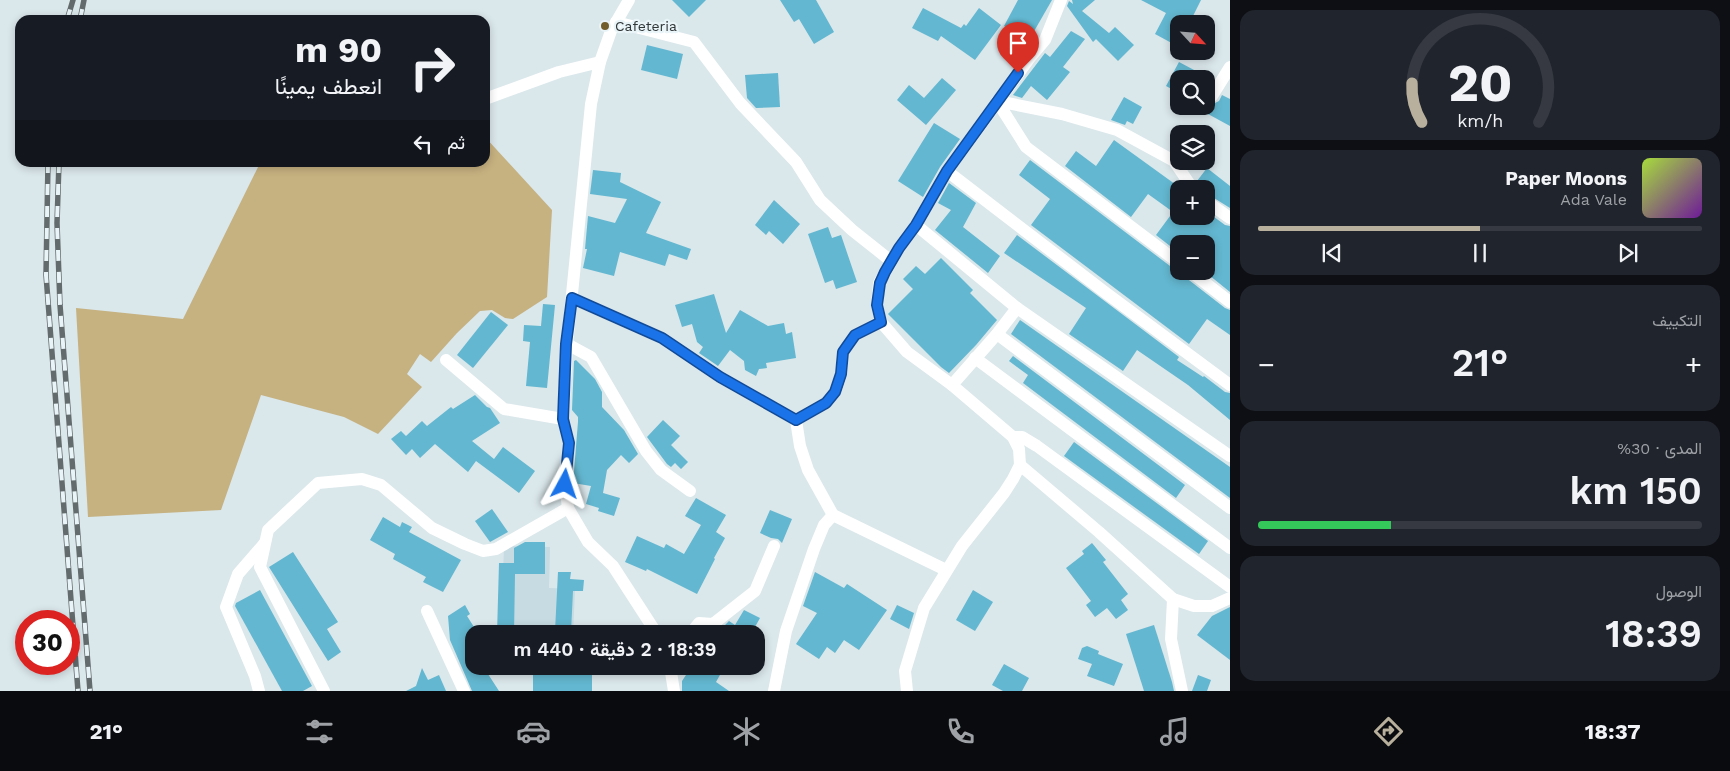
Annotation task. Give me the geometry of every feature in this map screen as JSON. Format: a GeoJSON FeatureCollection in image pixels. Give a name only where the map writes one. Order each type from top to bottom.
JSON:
{"type":"FeatureCollection","features":[{"type":"Feature","properties":{"kind":"street"},"geometry":{"type":"LineString","coordinates":[[629,0],[611,31],[600,62],[591,104],[566,344],[563,419],[569,443],[565,484],[568,508],[588,542],[613,566],[651,625]]}},
{"type":"Feature","properties":{"kind":"street"},"geometry":{"type":"LineString","coordinates":[[907,691],[905,672],[924,608],[962,546],[1004,493],[1020,465],[1019,449],[1013,436],[952,385],[907,352],[881,322],[877,305],[880,283],[891,261],[916,225],[947,171],[1028,59],[1045,40],[1061,0]]}},
{"type":"Feature","properties":{"kind":"street"},"geometry":{"type":"LineString","coordinates":[[616,22],[694,42],[740,102],[796,162],[820,200],[852,230],[891,261]]}},
{"type":"Feature","properties":{"kind":"street"},"geometry":{"type":"LineString","coordinates":[[490,97],[559,72],[600,62]]}},
{"type":"Feature","properties":{"kind":"street"},"geometry":{"type":"LineString","coordinates":[[1215,91],[1230,67]]}},
{"type":"Feature","properties":{"kind":"street"},"geometry":{"type":"LineString","coordinates":[[997,101],[1062,114],[1117,130],[1174,161],[1187,180]]}},
{"type":"Feature","properties":{"kind":"street"},"geometry":{"type":"LineString","coordinates":[[997,101],[1026,147],[1170,256]]}},
{"type":"Feature","properties":{"kind":"street"},"geometry":{"type":"LineString","coordinates":[[947,171],[1230,385]]}},
{"type":"Feature","properties":{"kind":"street"},"geometry":{"type":"LineString","coordinates":[[1215,207],[1230,218]]}},
{"type":"Feature","properties":{"kind":"street"},"geometry":{"type":"LineString","coordinates":[[916,225],[1017,308],[1230,456]]}},
{"type":"Feature","properties":{"kind":"street"},"geometry":{"type":"LineString","coordinates":[[1202,280],[1230,302]]}},
{"type":"Feature","properties":{"kind":"street"},"geometry":{"type":"LineString","coordinates":[[572,298],[662,338],[720,377],[796,420]]}},
{"type":"Feature","properties":{"kind":"street"},"geometry":{"type":"LineString","coordinates":[[952,385],[1017,308]]}},
{"type":"Feature","properties":{"kind":"street"},"geometry":{"type":"LineString","coordinates":[[796,420],[826,403],[835,392],[841,374],[843,352],[855,335],[881,322]]}},
{"type":"Feature","properties":{"kind":"street"},"geometry":{"type":"LineString","coordinates":[[997,334],[1230,508]]}},
{"type":"Feature","properties":{"kind":"street"},"geometry":{"type":"LineString","coordinates":[[566,344],[591,357],[646,451],[661,470],[690,491]]}},
{"type":"Feature","properties":{"kind":"street"},"geometry":{"type":"LineString","coordinates":[[975,358],[1230,548]]}},
{"type":"Feature","properties":{"kind":"street"},"geometry":{"type":"LineString","coordinates":[[446,360],[504,409],[563,419]]}},
{"type":"Feature","properties":{"kind":"street"},"geometry":{"type":"LineString","coordinates":[[796,420],[800,446],[808,470],[833,515],[946,570]]}},
{"type":"Feature","properties":{"kind":"street"},"geometry":{"type":"LineString","coordinates":[[1013,436],[1022,437],[1037,446],[1230,587]]}},
{"type":"Feature","properties":{"kind":"street"},"geometry":{"type":"LineString","coordinates":[[1020,465],[1099,532],[1173,599],[1194,606],[1212,606],[1230,598]]}},
{"type":"Feature","properties":{"kind":"street"},"geometry":{"type":"LineString","coordinates":[[324,691],[260,567],[268,530],[318,483],[362,479],[381,485],[432,528],[465,544],[483,550],[496,549],[568,508]]}},
{"type":"Feature","properties":{"kind":"street"},"geometry":{"type":"LineString","coordinates":[[774,691],[790,622],[814,549],[824,525],[833,515]]}},
{"type":"Feature","properties":{"kind":"street"},"geometry":{"type":"LineString","coordinates":[[259,691],[226,607],[238,574],[264,544]]}},
{"type":"Feature","properties":{"kind":"street"},"geometry":{"type":"LineString","coordinates":[[698,625],[700,623],[712,624],[756,591],[774,546]]}},
{"type":"Feature","properties":{"kind":"street"},"geometry":{"type":"LineString","coordinates":[[1173,599],[1171,639],[1182,691]]}},
{"type":"Feature","properties":{"kind":"street"},"geometry":{"type":"LineString","coordinates":[[427,611],[464,691]]}},
{"type":"Feature","properties":{"kind":"street"},"geometry":{"type":"LineString","coordinates":[[671,675],[674,691]]}},
{"type":"Feature","properties":{"kind":"shaded area"},"geometry":{"type":"Polygon","coordinates":[[[490,142],[552,210],[547,297],[513,319],[505,318],[492,310],[480,311],[431,362],[420,354],[407,374],[422,387],[378,434],[344,417],[261,395],[221,510],[88,517],[76,308],[183,319],[258,167],[490,167],[490,142]]]}},
{"type":"Feature","properties":{"kind":"shaded area"},"geometry":{"type":"Polygon","coordinates":[[[504,546],[550,547],[549,588],[575,589],[573,625],[501,625],[504,546]]]}},
{"type":"Feature","properties":{"kind":"building"},"geometry":{"type":"Polygon","coordinates":[[[672,0],[706,0],[689,17],[672,0]]]}},
{"type":"Feature","properties":{"kind":"building"},"geometry":{"type":"Polygon","coordinates":[[[780,0],[816,0],[834,32],[814,44],[799,19],[794,22],[780,0]]]}},
{"type":"Feature","properties":{"kind":"building"},"geometry":{"type":"Polygon","coordinates":[[[1018,0],[1052,0],[1029,40],[1004,26],[1018,0]]]}},
{"type":"Feature","properties":{"kind":"building"},"geometry":{"type":"Polygon","coordinates":[[[1072,0],[1095,0],[1082,11],[1109,33],[1115,27],[1134,45],[1118,61],[1096,39],[1093,42],[1067,6],[1069,1],[1073,4],[1072,0]]]}},
{"type":"Feature","properties":{"kind":"building"},"geometry":{"type":"Polygon","coordinates":[[[1141,0],[1201,0],[1194,15],[1170,15],[1170,42],[1155,34],[1166,13],[1141,0]]]}},
{"type":"Feature","properties":{"kind":"building"},"geometry":{"type":"Polygon","coordinates":[[[923,8],[961,28],[964,24],[966,26],[979,8],[1001,25],[975,60],[941,36],[938,41],[912,28],[923,8]]]}},
{"type":"Feature","properties":{"kind":"building"},"geometry":{"type":"Polygon","coordinates":[[[1071,31],[1085,39],[1063,67],[1070,72],[1047,100],[1031,86],[1022,98],[1013,95],[1045,53],[1050,57],[1071,31]]]}},
{"type":"Feature","properties":{"kind":"building"},"geometry":{"type":"Polygon","coordinates":[[[647,45],[683,54],[677,79],[641,70],[647,45]]]}},
{"type":"Feature","properties":{"kind":"building"},"geometry":{"type":"Polygon","coordinates":[[[1179,62],[1194,70],[1175,70],[1179,62]]]}},
{"type":"Feature","properties":{"kind":"building"},"geometry":{"type":"Polygon","coordinates":[[[778,73],[780,107],[756,108],[747,98],[745,75],[778,73]]]}},
{"type":"Feature","properties":{"kind":"building"},"geometry":{"type":"Polygon","coordinates":[[[942,78],[956,90],[926,125],[897,100],[909,85],[924,98],[942,78]]]}},
{"type":"Feature","properties":{"kind":"building"},"geometry":{"type":"Polygon","coordinates":[[[1170,79],[1170,88],[1166,86],[1170,79]]]}},
{"type":"Feature","properties":{"kind":"building"},"geometry":{"type":"Polygon","coordinates":[[[1222,95],[1230,99],[1230,126],[1210,115],[1215,115],[1215,103],[1219,101],[1222,95]]]}},
{"type":"Feature","properties":{"kind":"building"},"geometry":{"type":"Polygon","coordinates":[[[1124,97],[1142,107],[1133,124],[1127,121],[1125,125],[1111,120],[1124,97]]]}},
{"type":"Feature","properties":{"kind":"building"},"geometry":{"type":"Polygon","coordinates":[[[934,123],[960,139],[940,167],[923,197],[898,181],[934,123]]]}},
{"type":"Feature","properties":{"kind":"building"},"geometry":{"type":"Polygon","coordinates":[[[1114,140],[1170,180],[1170,210],[1148,194],[1131,217],[1065,166],[1076,151],[1096,166],[1114,140]]]}},
{"type":"Feature","properties":{"kind":"building"},"geometry":{"type":"Polygon","coordinates":[[[1030,160],[1170,266],[1170,280],[1189,280],[1230,310],[1230,335],[1207,319],[1189,344],[1031,225],[1050,199],[1019,175],[1030,160]]]}},
{"type":"Feature","properties":{"kind":"building"},"geometry":{"type":"Polygon","coordinates":[[[593,170],[621,173],[620,182],[661,202],[646,233],[691,249],[687,260],[669,254],[665,266],[620,252],[614,276],[583,268],[587,249],[585,249],[588,216],[615,223],[627,199],[590,194],[593,170]]]}},
{"type":"Feature","properties":{"kind":"building"},"geometry":{"type":"Polygon","coordinates":[[[1205,170],[1210,170],[1230,186],[1230,208],[1215,199],[1215,180],[1198,180],[1205,170]]]}},
{"type":"Feature","properties":{"kind":"building"},"geometry":{"type":"Polygon","coordinates":[[[949,183],[976,203],[963,227],[1000,256],[988,273],[935,230],[951,210],[938,203],[949,183]]]}},
{"type":"Feature","properties":{"kind":"building"},"geometry":{"type":"Polygon","coordinates":[[[774,200],[800,224],[783,244],[769,231],[766,235],[755,225],[774,200]]]}},
{"type":"Feature","properties":{"kind":"building"},"geometry":{"type":"Polygon","coordinates":[[[1170,216],[1170,225],[1215,225],[1215,218],[1225,225],[1230,226],[1230,292],[1215,280],[1215,235],[1170,235],[1170,246],[1156,235],[1170,216]]]}},
{"type":"Feature","properties":{"kind":"building"},"geometry":{"type":"Polygon","coordinates":[[[828,227],[832,238],[841,235],[857,282],[836,289],[833,280],[825,283],[808,234],[828,227]]]}},
{"type":"Feature","properties":{"kind":"building"},"geometry":{"type":"Polygon","coordinates":[[[1017,235],[1179,357],[1177,360],[1204,376],[1225,392],[1230,393],[1230,420],[1188,385],[1137,350],[1123,371],[1069,334],[1086,308],[1004,253],[1017,235]]]}},
{"type":"Feature","properties":{"kind":"building"},"geometry":{"type":"Polygon","coordinates":[[[941,258],[973,290],[970,293],[997,320],[949,373],[888,314],[913,289],[903,279],[916,266],[925,274],[941,258]]]}},
{"type":"Feature","properties":{"kind":"building"},"geometry":{"type":"Polygon","coordinates":[[[714,294],[726,333],[740,310],[768,326],[784,323],[786,334],[792,332],[796,358],[766,363],[767,368],[759,369],[756,376],[745,370],[744,361],[730,350],[718,366],[699,353],[703,347],[697,342],[692,324],[682,327],[675,305],[714,294]]]}},
{"type":"Feature","properties":{"kind":"building"},"geometry":{"type":"Polygon","coordinates":[[[543,304],[555,305],[547,388],[526,386],[530,342],[523,341],[524,325],[541,326],[543,304]]]}},
{"type":"Feature","properties":{"kind":"building"},"geometry":{"type":"Polygon","coordinates":[[[491,312],[508,325],[473,368],[457,355],[491,312]]]}},
{"type":"Feature","properties":{"kind":"building"},"geometry":{"type":"Polygon","coordinates":[[[1020,320],[1230,467],[1230,498],[1011,334],[1020,320]]]}},
{"type":"Feature","properties":{"kind":"building"},"geometry":{"type":"Polygon","coordinates":[[[1013,356],[1185,485],[1176,498],[1023,383],[1028,375],[1009,361],[1013,356]]]}},
{"type":"Feature","properties":{"kind":"building"},"geometry":{"type":"Polygon","coordinates":[[[576,360],[595,379],[602,392],[602,407],[624,430],[638,454],[629,463],[621,455],[607,470],[603,493],[620,498],[614,516],[598,511],[599,508],[586,504],[591,486],[573,483],[578,422],[578,417],[572,410],[574,361],[576,360]]]}},
{"type":"Feature","properties":{"kind":"building"},"geometry":{"type":"Polygon","coordinates":[[[475,395],[490,408],[500,423],[472,441],[494,459],[503,447],[535,471],[519,493],[476,461],[468,472],[435,444],[420,458],[412,449],[406,455],[391,439],[401,431],[406,436],[422,421],[427,426],[451,407],[453,409],[475,395]]]}},
{"type":"Feature","properties":{"kind":"building"},"geometry":{"type":"Polygon","coordinates":[[[663,420],[680,436],[671,445],[688,462],[681,469],[675,463],[671,467],[667,464],[647,437],[663,420]]]}},
{"type":"Feature","properties":{"kind":"building"},"geometry":{"type":"Polygon","coordinates":[[[1074,442],[1208,541],[1199,554],[1064,456],[1074,442]]]}},
{"type":"Feature","properties":{"kind":"building"},"geometry":{"type":"Polygon","coordinates":[[[696,498],[726,515],[716,532],[725,538],[697,594],[647,569],[646,571],[625,562],[637,536],[664,548],[666,544],[684,554],[701,525],[685,516],[696,498]]]}},
{"type":"Feature","properties":{"kind":"building"},"geometry":{"type":"Polygon","coordinates":[[[492,509],[508,532],[490,542],[475,521],[492,509]]]}},
{"type":"Feature","properties":{"kind":"building"},"geometry":{"type":"Polygon","coordinates":[[[770,510],[792,519],[782,543],[778,539],[760,533],[770,510]]]}},
{"type":"Feature","properties":{"kind":"building"},"geometry":{"type":"Polygon","coordinates":[[[383,517],[400,527],[402,522],[412,527],[409,532],[461,560],[443,592],[423,582],[426,577],[393,559],[395,554],[370,540],[383,517]]]}},
{"type":"Feature","properties":{"kind":"building"},"geometry":{"type":"Polygon","coordinates":[[[525,542],[545,542],[545,574],[515,574],[514,625],[497,625],[499,563],[514,563],[514,548],[525,542]]]}},
{"type":"Feature","properties":{"kind":"building"},"geometry":{"type":"Polygon","coordinates":[[[1092,543],[1106,560],[1103,562],[1128,594],[1121,600],[1128,610],[1116,619],[1107,608],[1095,617],[1086,605],[1091,601],[1066,568],[1084,554],[1082,551],[1092,543]]]}},
{"type":"Feature","properties":{"kind":"building"},"geometry":{"type":"Polygon","coordinates":[[[293,552],[338,622],[327,629],[341,652],[328,661],[269,567],[293,552]]]}},
{"type":"Feature","properties":{"kind":"building"},"geometry":{"type":"Polygon","coordinates":[[[558,572],[571,572],[570,579],[584,580],[583,591],[573,591],[571,625],[555,625],[558,572]]]}},
{"type":"Feature","properties":{"kind":"building"},"geometry":{"type":"Polygon","coordinates":[[[815,572],[844,588],[847,584],[887,610],[859,650],[844,640],[835,653],[827,647],[819,659],[796,644],[817,613],[803,606],[815,572]]]}},
{"type":"Feature","properties":{"kind":"building"},"geometry":{"type":"Polygon","coordinates":[[[260,590],[312,686],[303,691],[282,691],[235,606],[236,603],[260,590]]]}},
{"type":"Feature","properties":{"kind":"building"},"geometry":{"type":"Polygon","coordinates":[[[973,590],[993,602],[975,631],[956,620],[973,590]]]}},
{"type":"Feature","properties":{"kind":"building"},"geometry":{"type":"Polygon","coordinates":[[[465,605],[470,614],[467,616],[473,625],[465,625],[465,675],[450,640],[448,616],[465,605]]]}},
{"type":"Feature","properties":{"kind":"building"},"geometry":{"type":"Polygon","coordinates":[[[897,605],[914,613],[909,629],[890,619],[897,605]]]}},
{"type":"Feature","properties":{"kind":"building"},"geometry":{"type":"Polygon","coordinates":[[[1230,607],[1230,660],[1197,635],[1212,616],[1230,607]]]}},
{"type":"Feature","properties":{"kind":"building"},"geometry":{"type":"Polygon","coordinates":[[[744,610],[760,618],[756,625],[735,625],[744,610]]]}},
{"type":"Feature","properties":{"kind":"building"},"geometry":{"type":"Polygon","coordinates":[[[729,621],[735,625],[725,625],[729,621]]]}},
{"type":"Feature","properties":{"kind":"building"},"geometry":{"type":"Polygon","coordinates":[[[1154,625],[1174,691],[1144,691],[1126,634],[1154,625]]]}},
{"type":"Feature","properties":{"kind":"building"},"geometry":{"type":"Polygon","coordinates":[[[1087,646],[1099,651],[1098,654],[1123,664],[1114,686],[1087,676],[1092,664],[1078,659],[1082,648],[1087,646]]]}},
{"type":"Feature","properties":{"kind":"building"},"geometry":{"type":"Polygon","coordinates":[[[1004,664],[1029,678],[1022,691],[1003,691],[992,685],[1004,664]]]}},
{"type":"Feature","properties":{"kind":"building"},"geometry":{"type":"Polygon","coordinates":[[[422,668],[428,680],[439,675],[446,691],[406,691],[416,686],[422,668]]]}},
{"type":"Feature","properties":{"kind":"building"},"geometry":{"type":"Polygon","coordinates":[[[465,675],[489,675],[499,691],[472,691],[465,675]]]}},
{"type":"Feature","properties":{"kind":"building"},"geometry":{"type":"Polygon","coordinates":[[[533,675],[592,675],[592,691],[533,691],[533,675]]]}},
{"type":"Feature","properties":{"kind":"building"},"geometry":{"type":"Polygon","coordinates":[[[686,675],[720,675],[716,682],[729,691],[682,691],[682,681],[686,675]]]}},
{"type":"Feature","properties":{"kind":"building"},"geometry":{"type":"Polygon","coordinates":[[[1198,675],[1211,680],[1207,691],[1192,691],[1198,675]]]}},
{"type":"Feature","properties":{"kind":"railway"},"geometry":{"type":"LineString","coordinates":[[68,15],[73,0]]}},
{"type":"Feature","properties":{"kind":"railway"},"geometry":{"type":"LineString","coordinates":[[81,15],[84,0]]}},
{"type":"Feature","properties":{"kind":"railway"},"geometry":{"type":"LineString","coordinates":[[48,167],[46,275],[78,691]]}},
{"type":"Feature","properties":{"kind":"railway"},"geometry":{"type":"LineString","coordinates":[[59,167],[57,223],[60,305],[90,691]]}},
{"type":"Feature","properties":{"kind":"place","name":"Cafeteria"},"geometry":{"type":"Point","coordinates":[605,26]}},
{"type":"Feature","properties":{"kind":"route"},"geometry":{"type":"LineString","coordinates":[[565,484],[569,443],[563,419],[566,344],[572,298],[662,338],[720,377],[796,420],[826,403],[835,392],[841,374],[843,352],[855,335],[881,322],[877,305],[880,283],[885,272],[899,248],[916,225],[947,171],[1018,73]]}}]}
